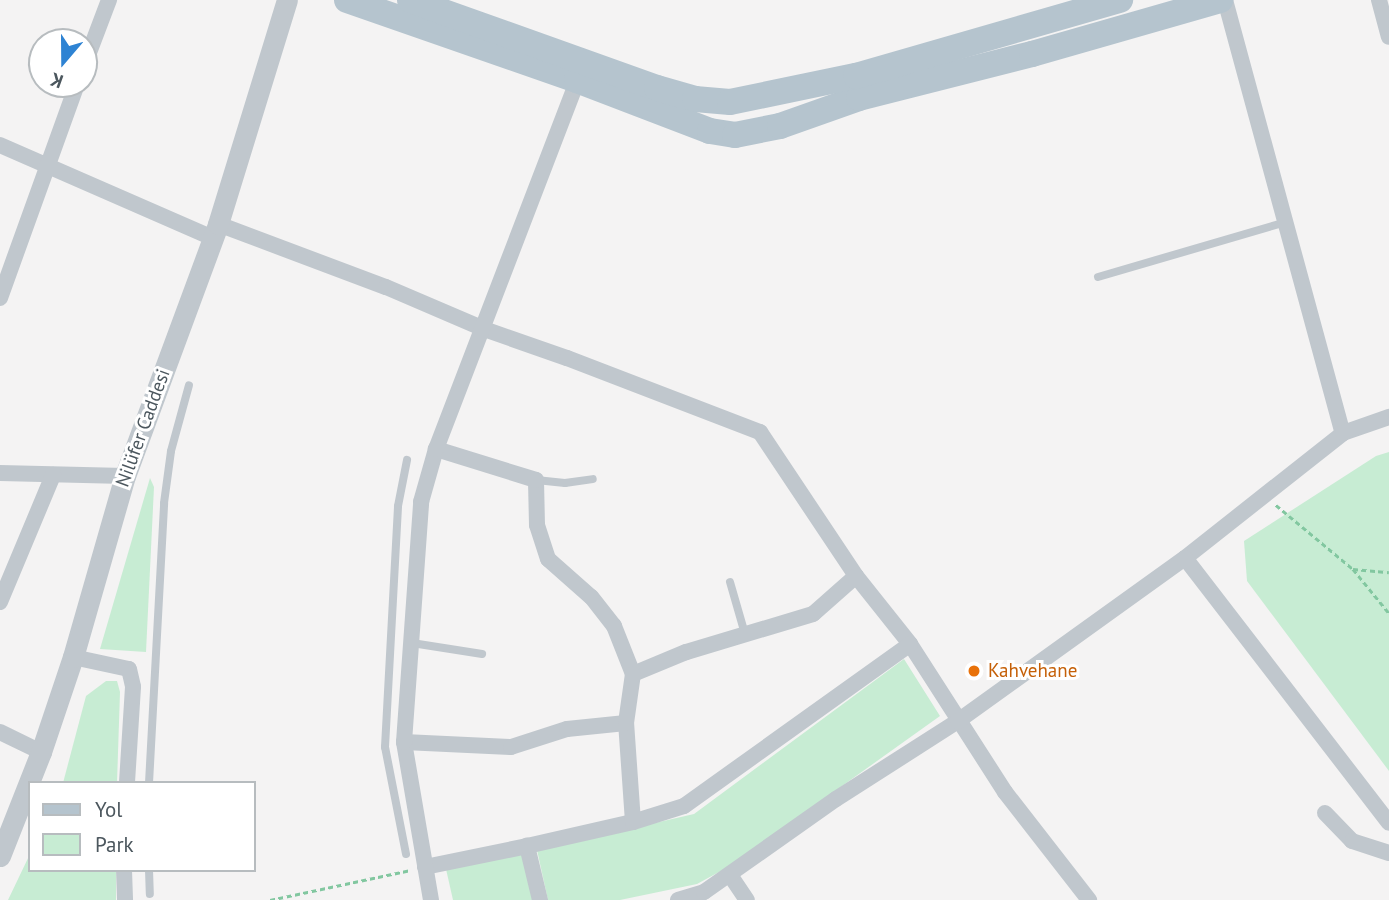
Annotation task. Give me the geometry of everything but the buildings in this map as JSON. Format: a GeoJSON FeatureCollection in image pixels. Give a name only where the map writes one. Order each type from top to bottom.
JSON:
{"type":"FeatureCollection","features":[{"type":"Feature","properties":{"kind":"main road"},"geometry":{"type":"LineString","coordinates":[[346,0],[581,71],[695,99],[730,102],[856,76],[1120,0]]}},
{"type":"Feature","properties":{"kind":"main road"},"geometry":{"type":"LineString","coordinates":[[410,0],[581,71],[710,131],[735,135],[780,126],[859,98],[1044,51],[1222,0]]}},
{"type":"Feature","properties":{"kind":"street"},"geometry":{"type":"LineString","coordinates":[[98,29],[109,0]]}},
{"type":"Feature","properties":{"kind":"street","name":"Nilüfer Caddesi"},"geometry":{"type":"LineString","coordinates":[[30,781],[73,657],[125,476],[215,231],[287,0]]}},
{"type":"Feature","properties":{"kind":"street"},"geometry":{"type":"LineString","coordinates":[[1222,0],[1343,433]]}},
{"type":"Feature","properties":{"kind":"street"},"geometry":{"type":"LineString","coordinates":[[1379,0],[1389,37]]}},
{"type":"Feature","properties":{"kind":"street"},"geometry":{"type":"LineString","coordinates":[[431,900],[404,742],[412,643],[415,546],[421,502],[436,449],[484,329],[535,185],[581,71]]}},
{"type":"Feature","properties":{"kind":"street"},"geometry":{"type":"LineString","coordinates":[[0,298],[72,98]]}},
{"type":"Feature","properties":{"kind":"street"},"geometry":{"type":"LineString","coordinates":[[0,145],[215,231],[386,287],[484,329],[568,358],[760,432],[856,576],[910,644],[1005,792],[1089,900]]}},
{"type":"Feature","properties":{"kind":"street"},"geometry":{"type":"LineString","coordinates":[[678,900],[704,892],[836,799],[958,721],[1185,558],[1343,433],[1389,417]]}},
{"type":"Feature","properties":{"kind":"street"},"geometry":{"type":"LineString","coordinates":[[436,449],[536,480],[537,525],[548,559],[591,597],[614,626],[633,674],[626,723],[633,822]]}},
{"type":"Feature","properties":{"kind":"street"},"geometry":{"type":"LineString","coordinates":[[0,473],[125,476]]}},
{"type":"Feature","properties":{"kind":"street"},"geometry":{"type":"LineString","coordinates":[[0,602],[53,475]]}},
{"type":"Feature","properties":{"kind":"street"},"geometry":{"type":"LineString","coordinates":[[1185,558],[1389,823]]}},
{"type":"Feature","properties":{"kind":"street"},"geometry":{"type":"LineString","coordinates":[[633,674],[686,652],[813,614],[856,576]]}},
{"type":"Feature","properties":{"kind":"street"},"geometry":{"type":"LineString","coordinates":[[425,867],[633,822],[684,806],[910,644]]}},
{"type":"Feature","properties":{"kind":"street"},"geometry":{"type":"LineString","coordinates":[[73,657],[129,669],[133,687],[127,781]]}},
{"type":"Feature","properties":{"kind":"street"},"geometry":{"type":"LineString","coordinates":[[404,742],[511,747],[567,729],[626,723]]}},
{"type":"Feature","properties":{"kind":"street"},"geometry":{"type":"LineString","coordinates":[[0,732],[41,752]]}},
{"type":"Feature","properties":{"kind":"street","name":"Nilüfer Caddesi"},"geometry":{"type":"LineString","coordinates":[[0,856],[28,785]]}},
{"type":"Feature","properties":{"kind":"street"},"geometry":{"type":"LineString","coordinates":[[1325,813],[1352,841],[1389,853]]}},
{"type":"Feature","properties":{"kind":"street"},"geometry":{"type":"LineString","coordinates":[[527,846],[540,900]]}},
{"type":"Feature","properties":{"kind":"street"},"geometry":{"type":"LineString","coordinates":[[124,872],[125,900]]}},
{"type":"Feature","properties":{"kind":"street"},"geometry":{"type":"LineString","coordinates":[[730,875],[747,900]]}},
{"type":"Feature","properties":{"kind":"lane"},"geometry":{"type":"LineString","coordinates":[[1098,277],[1286,222]]}},
{"type":"Feature","properties":{"kind":"lane"},"geometry":{"type":"LineString","coordinates":[[149,781],[164,503],[171,451],[189,384]]}},
{"type":"Feature","properties":{"kind":"lane"},"geometry":{"type":"LineString","coordinates":[[406,854],[385,747],[398,506],[407,460]]}},
{"type":"Feature","properties":{"kind":"lane"},"geometry":{"type":"LineString","coordinates":[[536,480],[565,483],[593,479]]}},
{"type":"Feature","properties":{"kind":"lane"},"geometry":{"type":"LineString","coordinates":[[730,582],[745,634]]}},
{"type":"Feature","properties":{"kind":"lane"},"geometry":{"type":"LineString","coordinates":[[412,643],[482,654]]}},
{"type":"Feature","properties":{"kind":"lane"},"geometry":{"type":"LineString","coordinates":[[149,872],[150,894]]}},
{"type":"Feature","properties":{"kind":"path"},"geometry":{"type":"LineString","coordinates":[[1266,496],[1353,569],[1389,613]]}},
{"type":"Feature","properties":{"kind":"path"},"geometry":{"type":"LineString","coordinates":[[1353,569],[1389,572]]}},
{"type":"Feature","properties":{"kind":"path"},"geometry":{"type":"LineString","coordinates":[[270,900],[425,867]]}},
{"type":"Feature","properties":{"kind":"green space"},"geometry":{"type":"Polygon","coordinates":[[[1389,452],[1389,771],[1247,581],[1244,541],[1376,456],[1389,452]]]}},
{"type":"Feature","properties":{"kind":"green space"},"geometry":{"type":"Polygon","coordinates":[[[150,478],[154,487],[146,652],[100,649],[150,478]]]}},
{"type":"Feature","properties":{"kind":"green space"},"geometry":{"type":"Polygon","coordinates":[[[904,659],[940,716],[730,866],[697,884],[620,900],[548,900],[537,850],[694,814],[904,659]]]}},
{"type":"Feature","properties":{"kind":"green space"},"geometry":{"type":"Polygon","coordinates":[[[106,681],[117,681],[120,692],[117,781],[64,781],[86,696],[106,681]]]}},
{"type":"Feature","properties":{"kind":"green space"},"geometry":{"type":"Polygon","coordinates":[[[522,852],[533,900],[453,900],[446,869],[522,852]]]}},
{"type":"Feature","properties":{"kind":"green space"},"geometry":{"type":"Polygon","coordinates":[[[28,858],[28,872],[116,872],[116,900],[8,900],[28,858]]]}},
{"type":"Feature","properties":{"kind":"place","name":"Kahvehane"},"geometry":{"type":"Point","coordinates":[974,671]}}]}
